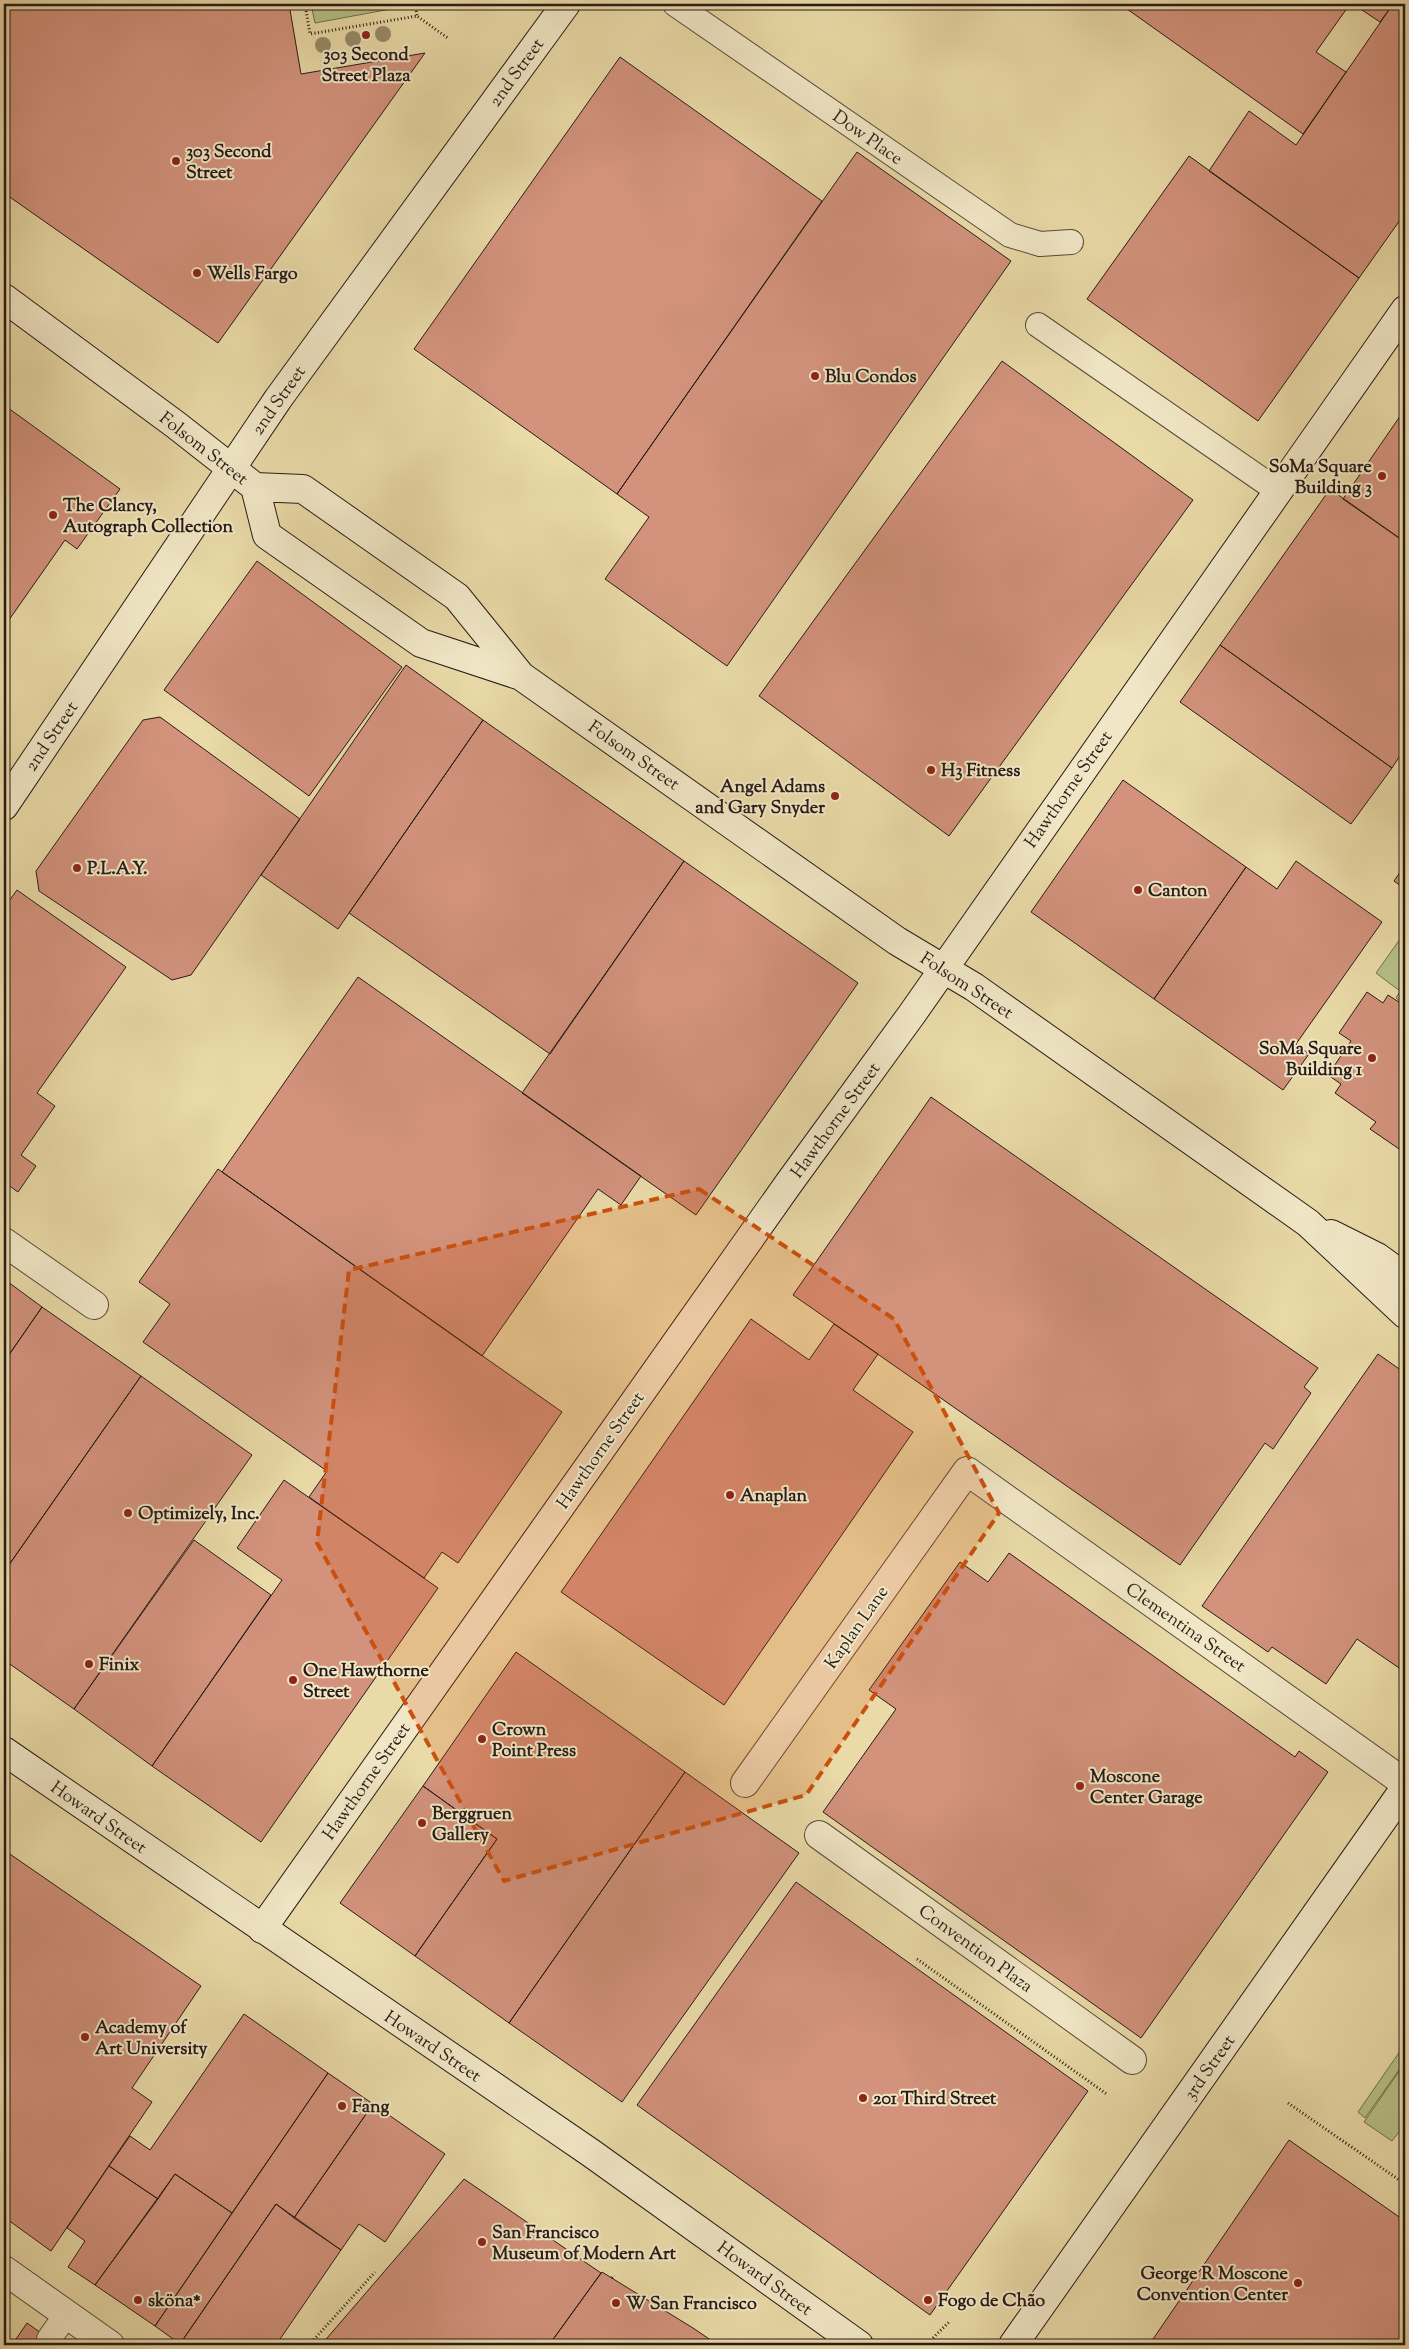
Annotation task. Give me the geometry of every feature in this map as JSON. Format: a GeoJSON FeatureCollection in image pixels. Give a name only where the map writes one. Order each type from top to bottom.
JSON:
{"type":"FeatureCollection","features":[{"type":"Feature","properties":{"kind":"street","name":"2nd Street"},"geometry":{"type":"LineString","coordinates":[[5,802],[278,399],[566,4]]}},
{"type":"Feature","properties":{"kind":"street","name":"Folsom Street"},"geometry":{"type":"LineString","coordinates":[[4,298],[176,425],[255,487],[303,489],[457,597],[521,676],[897,941],[982,993],[1308,1223],[1405,1314]]}},
{"type":"Feature","properties":{"kind":"street","name":"Hawthorne Street"},"geometry":{"type":"LineString","coordinates":[[262,1929],[943,968],[1405,310]]}},
{"type":"Feature","properties":{"kind":"street"},"geometry":{"type":"LineString","coordinates":[[255,487],[267,535],[421,643],[521,676]]}},
{"type":"Feature","properties":{"kind":"street","name":"Folsom Street"},"geometry":{"type":"LineString","coordinates":[[1308,1223],[1377,1257],[1405,1277]]}},
{"type":"Feature","properties":{"kind":"street"},"geometry":{"type":"LineString","coordinates":[[4,1242],[94,1305]]}},
{"type":"Feature","properties":{"kind":"street","name":"Kaplan Lane"},"geometry":{"type":"LineString","coordinates":[[745,1782],[967,1471]]}},
{"type":"Feature","properties":{"kind":"street","name":"Clementina Street"},"geometry":{"type":"LineString","coordinates":[[967,1471],[1405,1782]]}},
{"type":"Feature","properties":{"kind":"street","name":"Howard Street"},"geometry":{"type":"LineString","coordinates":[[5,1754],[591,2153],[859,2345]]}},
{"type":"Feature","properties":{"kind":"street","name":"3rd Street"},"geometry":{"type":"LineString","coordinates":[[1013,2345],[1405,1788]]}},
{"type":"Feature","properties":{"kind":"street","name":"Convention Plaza"},"geometry":{"type":"LineString","coordinates":[[819,1835],[1132,2060]]}},
{"type":"Feature","properties":{"kind":"street"},"geometry":{"type":"LineString","coordinates":[[4,2270],[110,2345]]}},
{"type":"Feature","properties":{"kind":"lane","name":"Dow Place"},"geometry":{"type":"LineString","coordinates":[[675,4],[1010,235],[1040,244],[1071,242]]}},
{"type":"Feature","properties":{"kind":"lane"},"geometry":{"type":"LineString","coordinates":[[1038,325],[1278,491]]}},
{"type":"Feature","properties":{"kind":"lane"},"geometry":{"type":"LineString","coordinates":[[49,2338],[66,2315]]}},
{"type":"Feature","properties":{"kind":"path"},"geometry":{"type":"LineString","coordinates":[[305,4],[310,34],[417,16],[449,39]]}},
{"type":"Feature","properties":{"kind":"path"},"geometry":{"type":"LineString","coordinates":[[416,4],[417,16]]}},
{"type":"Feature","properties":{"kind":"path"},"geometry":{"type":"LineString","coordinates":[[917,1959],[1108,2095]]}},
{"type":"Feature","properties":{"kind":"path"},"geometry":{"type":"LineString","coordinates":[[1288,2103],[1405,2184]]}},
{"type":"Feature","properties":{"kind":"path"},"geometry":{"type":"LineString","coordinates":[[309,2345],[375,2272]]}},
{"type":"Feature","properties":{"kind":"path"},"geometry":{"type":"LineString","coordinates":[[933,2338],[949,2322]]}},
{"type":"Feature","properties":{"kind":"highlighted area"},"geometry":{"type":"Polygon","coordinates":[[[699,1189],[894,1319],[999,1513],[806,1795],[504,1881],[317,1543],[349,1270],[699,1189]]]}},
{"type":"Feature","properties":{"kind":"green space"},"geometry":{"type":"Polygon","coordinates":[[[311,4],[407,4],[407,6],[315,23],[311,4]]]}},
{"type":"Feature","properties":{"kind":"green space"},"geometry":{"type":"Polygon","coordinates":[[[1405,932],[1405,961],[1400,968],[1405,972],[1405,1005],[1396,998],[1400,991],[1376,973],[1405,932]]]}},
{"type":"Feature","properties":{"kind":"green space"},"geometry":{"type":"Polygon","coordinates":[[[1405,2044],[1404,2063],[1365,2118],[1358,2112],[1405,2044]]]}},
{"type":"Feature","properties":{"kind":"green space"},"geometry":{"type":"Polygon","coordinates":[[[1404,2064],[1405,2124],[1392,2141],[1364,2122],[1404,2064]]]}},
{"type":"Feature","properties":{"kind":"building","name":"303 Second Street"},"geometry":{"type":"Polygon","coordinates":[[[4,4],[289,4],[301,74],[425,53],[218,343],[4,193],[4,4]]]}},
{"type":"Feature","properties":{"kind":"building"},"geometry":{"type":"Polygon","coordinates":[[[1120,4],[1350,4],[1316,52],[1346,72],[1303,134],[1120,4]]]}},
{"type":"Feature","properties":{"kind":"building"},"geometry":{"type":"Polygon","coordinates":[[[1353,4],[1393,4],[1380,22],[1353,4]]]}},
{"type":"Feature","properties":{"kind":"building"},"geometry":{"type":"Polygon","coordinates":[[[1393,4],[1405,4],[1405,213],[1359,278],[1209,171],[1249,111],[1296,145],[1393,4]]]}},
{"type":"Feature","properties":{"kind":"building"},"geometry":{"type":"Polygon","coordinates":[[[620,57],[822,201],[617,494],[414,349],[620,57]]]}},
{"type":"Feature","properties":{"kind":"building","name":"Blu Condos"},"geometry":{"type":"Polygon","coordinates":[[[857,152],[1011,261],[727,666],[605,579],[649,517],[617,494],[857,152]]]}},
{"type":"Feature","properties":{"kind":"building"},"geometry":{"type":"Polygon","coordinates":[[[1189,156],[1359,278],[1258,421],[1087,299],[1189,156]]]}},
{"type":"Feature","properties":{"kind":"building"},"geometry":{"type":"Polygon","coordinates":[[[1002,361],[1193,500],[949,836],[759,696],[1002,361]]]}},
{"type":"Feature","properties":{"kind":"building","name":"The Clancy, Autograph Collection"},"geometry":{"type":"Polygon","coordinates":[[[4,405],[120,489],[77,549],[65,540],[4,627],[4,405]]]}},
{"type":"Feature","properties":{"kind":"building","name":"SoMa Square Building 3"},"geometry":{"type":"Polygon","coordinates":[[[1405,409],[1405,528],[1399,538],[1343,499],[1405,409]]]}},
{"type":"Feature","properties":{"kind":"building"},"geometry":{"type":"Polygon","coordinates":[[[1330,489],[1405,542],[1405,748],[1392,768],[1220,645],[1330,489]]]}},
{"type":"Feature","properties":{"kind":"building"},"geometry":{"type":"Polygon","coordinates":[[[257,561],[402,667],[309,796],[164,690],[257,561]]]}},
{"type":"Feature","properties":{"kind":"building"},"geometry":{"type":"Polygon","coordinates":[[[1220,645],[1392,768],[1351,824],[1180,702],[1220,645]]]}},
{"type":"Feature","properties":{"kind":"building"},"geometry":{"type":"Polygon","coordinates":[[[406,665],[483,720],[338,929],[261,875],[406,665]]]}},
{"type":"Feature","properties":{"kind":"building"},"geometry":{"type":"Polygon","coordinates":[[[160,717],[300,819],[191,975],[172,980],[39,891],[36,871],[143,720],[160,717]]]}},
{"type":"Feature","properties":{"kind":"building"},"geometry":{"type":"Polygon","coordinates":[[[483,720],[684,861],[550,1054],[349,913],[483,720]]]}},
{"type":"Feature","properties":{"kind":"building","name":"Canton"},"geometry":{"type":"Polygon","coordinates":[[[1123,780],[1246,867],[1154,999],[1031,912],[1123,780]]]}},
{"type":"Feature","properties":{"kind":"building"},"geometry":{"type":"Polygon","coordinates":[[[684,861],[858,983],[696,1215],[522,1093],[684,861]]]}},
{"type":"Feature","properties":{"kind":"building"},"geometry":{"type":"Polygon","coordinates":[[[1296,861],[1382,922],[1296,1044],[1309,1054],[1283,1090],[1154,999],[1246,867],[1277,889],[1296,861]]]}},
{"type":"Feature","properties":{"kind":"building"},"geometry":{"type":"Polygon","coordinates":[[[1405,865],[1405,889],[1394,881],[1405,865]]]}},
{"type":"Feature","properties":{"kind":"building"},"geometry":{"type":"Polygon","coordinates":[[[17,890],[126,967],[37,1093],[55,1106],[21,1155],[36,1166],[18,1192],[4,1182],[4,908],[17,890]]]}},
{"type":"Feature","properties":{"kind":"building"},"geometry":{"type":"Polygon","coordinates":[[[358,977],[641,1176],[621,1205],[598,1189],[482,1356],[222,1172],[358,977]]]}},
{"type":"Feature","properties":{"kind":"building","name":"SoMa Square Building 1"},"geometry":{"type":"Polygon","coordinates":[[[1367,992],[1383,1003],[1388,995],[1405,1006],[1405,1153],[1370,1129],[1376,1122],[1335,1093],[1341,1084],[1328,1075],[1351,1041],[1339,1033],[1367,992]]]}},
{"type":"Feature","properties":{"kind":"building"},"geometry":{"type":"Polygon","coordinates":[[[931,1097],[1318,1368],[1304,1387],[1311,1393],[1273,1449],[1265,1443],[1180,1565],[793,1295],[931,1097]]]}},
{"type":"Feature","properties":{"kind":"building"},"geometry":{"type":"Polygon","coordinates":[[[218,1169],[562,1412],[458,1563],[442,1552],[424,1578],[309,1497],[327,1471],[143,1342],[170,1304],[139,1282],[218,1169]]]}},
{"type":"Feature","properties":{"kind":"building"},"geometry":{"type":"Polygon","coordinates":[[[4,1279],[42,1307],[4,1362],[4,1279]]]}},
{"type":"Feature","properties":{"kind":"building"},"geometry":{"type":"Polygon","coordinates":[[[42,1307],[141,1376],[4,1572],[4,1362],[42,1307]]]}},
{"type":"Feature","properties":{"kind":"building"},"geometry":{"type":"Polygon","coordinates":[[[751,1319],[809,1360],[834,1324],[878,1354],[853,1390],[913,1432],[724,1705],[561,1592],[751,1319]]]}},
{"type":"Feature","properties":{"kind":"building"},"geometry":{"type":"Polygon","coordinates":[[[1378,1354],[1405,1373],[1405,1665],[1402,1670],[1357,1639],[1326,1684],[1272,1647],[1268,1652],[1202,1606],[1378,1354]]]}},
{"type":"Feature","properties":{"kind":"building","name":"Optimizely, Inc."},"geometry":{"type":"Polygon","coordinates":[[[141,1376],[252,1455],[74,1709],[4,1660],[4,1572],[141,1376]]]}},
{"type":"Feature","properties":{"kind":"building","name":"One Hawthorne Street"},"geometry":{"type":"Polygon","coordinates":[[[284,1480],[438,1588],[261,1842],[152,1766],[282,1580],[237,1548],[284,1480]]]}},
{"type":"Feature","properties":{"kind":"building"},"geometry":{"type":"Polygon","coordinates":[[[194,1540],[271,1595],[152,1766],[74,1709],[194,1540]]]}},
{"type":"Feature","properties":{"kind":"building","name":"Moscone Center Garage"},"geometry":{"type":"Polygon","coordinates":[[[1009,1553],[1295,1757],[1299,1751],[1328,1772],[1141,2038],[823,1812],[896,1709],[869,1690],[960,1562],[988,1582],[1009,1553]]]}},
{"type":"Feature","properties":{"kind":"building"},"geometry":{"type":"Polygon","coordinates":[[[516,1652],[685,1772],[509,2023],[415,1956],[497,1839],[423,1786],[516,1652]]]}},
{"type":"Feature","properties":{"kind":"building"},"geometry":{"type":"Polygon","coordinates":[[[685,1772],[799,1853],[622,2102],[509,2023],[685,1772]]]}},
{"type":"Feature","properties":{"kind":"building"},"geometry":{"type":"Polygon","coordinates":[[[423,1786],[497,1839],[415,1956],[340,1903],[423,1786]]]}},
{"type":"Feature","properties":{"kind":"building","name":"Academy of Art University"},"geometry":{"type":"Polygon","coordinates":[[[4,1850],[201,1986],[132,2088],[152,2102],[51,2251],[4,2217],[4,1850]]]}},
{"type":"Feature","properties":{"kind":"building","name":"201 Third Street"},"geometry":{"type":"Polygon","coordinates":[[[796,1882],[1088,2091],[930,2315],[637,2105],[796,1882]]]}},
{"type":"Feature","properties":{"kind":"building"},"geometry":{"type":"Polygon","coordinates":[[[244,2014],[328,2073],[232,2213],[175,2174],[158,2199],[109,2166],[130,2136],[150,2150],[244,2014]]]}},
{"type":"Feature","properties":{"kind":"building"},"geometry":{"type":"Polygon","coordinates":[[[328,2073],[373,2104],[294,2218],[276,2204],[180,2344],[155,2326],[328,2073]]]}},
{"type":"Feature","properties":{"kind":"building"},"geometry":{"type":"Polygon","coordinates":[[[373,2104],[445,2154],[385,2242],[359,2224],[341,2250],[294,2218],[373,2104]]]}},
{"type":"Feature","properties":{"kind":"building","name":"George R Moscone Convention Center"},"geometry":{"type":"Polygon","coordinates":[[[1289,2140],[1405,2221],[1405,2345],[1149,2345],[1289,2140]]]}},
{"type":"Feature","properties":{"kind":"building"},"geometry":{"type":"Polygon","coordinates":[[[109,2166],[158,2199],[95,2285],[68,2267],[85,2241],[67,2228],[109,2166]]]}},
{"type":"Feature","properties":{"kind":"building"},"geometry":{"type":"Polygon","coordinates":[[[175,2174],[232,2213],[155,2326],[95,2285],[175,2174]]]}},
{"type":"Feature","properties":{"kind":"building","name":"San Francisco Museum of Modern Art"},"geometry":{"type":"Polygon","coordinates":[[[464,2179],[601,2273],[549,2345],[321,2345],[464,2179]]]}},
{"type":"Feature","properties":{"kind":"building"},"geometry":{"type":"Polygon","coordinates":[[[276,2204],[341,2250],[276,2345],[180,2344],[276,2204]]]}},
{"type":"Feature","properties":{"kind":"building","name":"W San Francisco"},"geometry":{"type":"Polygon","coordinates":[[[602,2272],[693,2328],[718,2345],[549,2345],[602,2272]]]}},
{"type":"Feature","properties":{"kind":"building"},"geometry":{"type":"Polygon","coordinates":[[[27,2323],[58,2345],[12,2345],[27,2323]]]}},
{"type":"Feature","properties":{"kind":"place","name":"303 Second Street Plaza"},"geometry":{"type":"Point","coordinates":[366,35]}},
{"type":"Feature","properties":{"kind":"place","name":"303 Second Street"},"geometry":{"type":"Point","coordinates":[176,161]}},
{"type":"Feature","properties":{"kind":"place","name":"Wells Fargo"},"geometry":{"type":"Point","coordinates":[197,273]}},
{"type":"Feature","properties":{"kind":"place","name":"Blu Condos"},"geometry":{"type":"Point","coordinates":[815,376]}},
{"type":"Feature","properties":{"kind":"place","name":"SoMa Square Building 3"},"geometry":{"type":"Point","coordinates":[1382,476]}},
{"type":"Feature","properties":{"kind":"place","name":"The Clancy, Autograph Collection"},"geometry":{"type":"Point","coordinates":[53,515]}},
{"type":"Feature","properties":{"kind":"place","name":"H3 Fitness"},"geometry":{"type":"Point","coordinates":[931,770]}},
{"type":"Feature","properties":{"kind":"place","name":"Angel Adams and Gary Snyder"},"geometry":{"type":"Point","coordinates":[835,796]}},
{"type":"Feature","properties":{"kind":"place","name":"P.L.A.Y."},"geometry":{"type":"Point","coordinates":[77,868]}},
{"type":"Feature","properties":{"kind":"place","name":"Canton"},"geometry":{"type":"Point","coordinates":[1138,890]}},
{"type":"Feature","properties":{"kind":"place","name":"SoMa Square Building 1"},"geometry":{"type":"Point","coordinates":[1372,1058]}},
{"type":"Feature","properties":{"kind":"place","name":"Anaplan"},"geometry":{"type":"Point","coordinates":[730,1495]}},
{"type":"Feature","properties":{"kind":"place","name":"Optimizely, Inc."},"geometry":{"type":"Point","coordinates":[128,1513]}},
{"type":"Feature","properties":{"kind":"place","name":"Finix"},"geometry":{"type":"Point","coordinates":[89,1664]}},
{"type":"Feature","properties":{"kind":"place","name":"One Hawthorne Street"},"geometry":{"type":"Point","coordinates":[293,1680]}},
{"type":"Feature","properties":{"kind":"place","name":"Crown Point Press"},"geometry":{"type":"Point","coordinates":[482,1739]}},
{"type":"Feature","properties":{"kind":"place","name":"Moscone Center Garage"},"geometry":{"type":"Point","coordinates":[1080,1786]}},
{"type":"Feature","properties":{"kind":"place","name":"Berggruen Gallery"},"geometry":{"type":"Point","coordinates":[422,1823]}},
{"type":"Feature","properties":{"kind":"place","name":"Academy of Art University"},"geometry":{"type":"Point","coordinates":[85,2037]}},
{"type":"Feature","properties":{"kind":"place","name":"201 Third Street"},"geometry":{"type":"Point","coordinates":[863,2098]}},
{"type":"Feature","properties":{"kind":"place","name":"Fang"},"geometry":{"type":"Point","coordinates":[342,2106]}},
{"type":"Feature","properties":{"kind":"place","name":"San Francisco Museum of Modern Art"},"geometry":{"type":"Point","coordinates":[482,2242]}},
{"type":"Feature","properties":{"kind":"place","name":"George R Moscone Convention Center"},"geometry":{"type":"Point","coordinates":[1298,2283]}},
{"type":"Feature","properties":{"kind":"place","name":"sköna*"},"geometry":{"type":"Point","coordinates":[138,2300]}},
{"type":"Feature","properties":{"kind":"place","name":"Fogo de Chão"},"geometry":{"type":"Point","coordinates":[928,2300]}},
{"type":"Feature","properties":{"kind":"place","name":"W San Francisco"},"geometry":{"type":"Point","coordinates":[616,2303]}}]}
